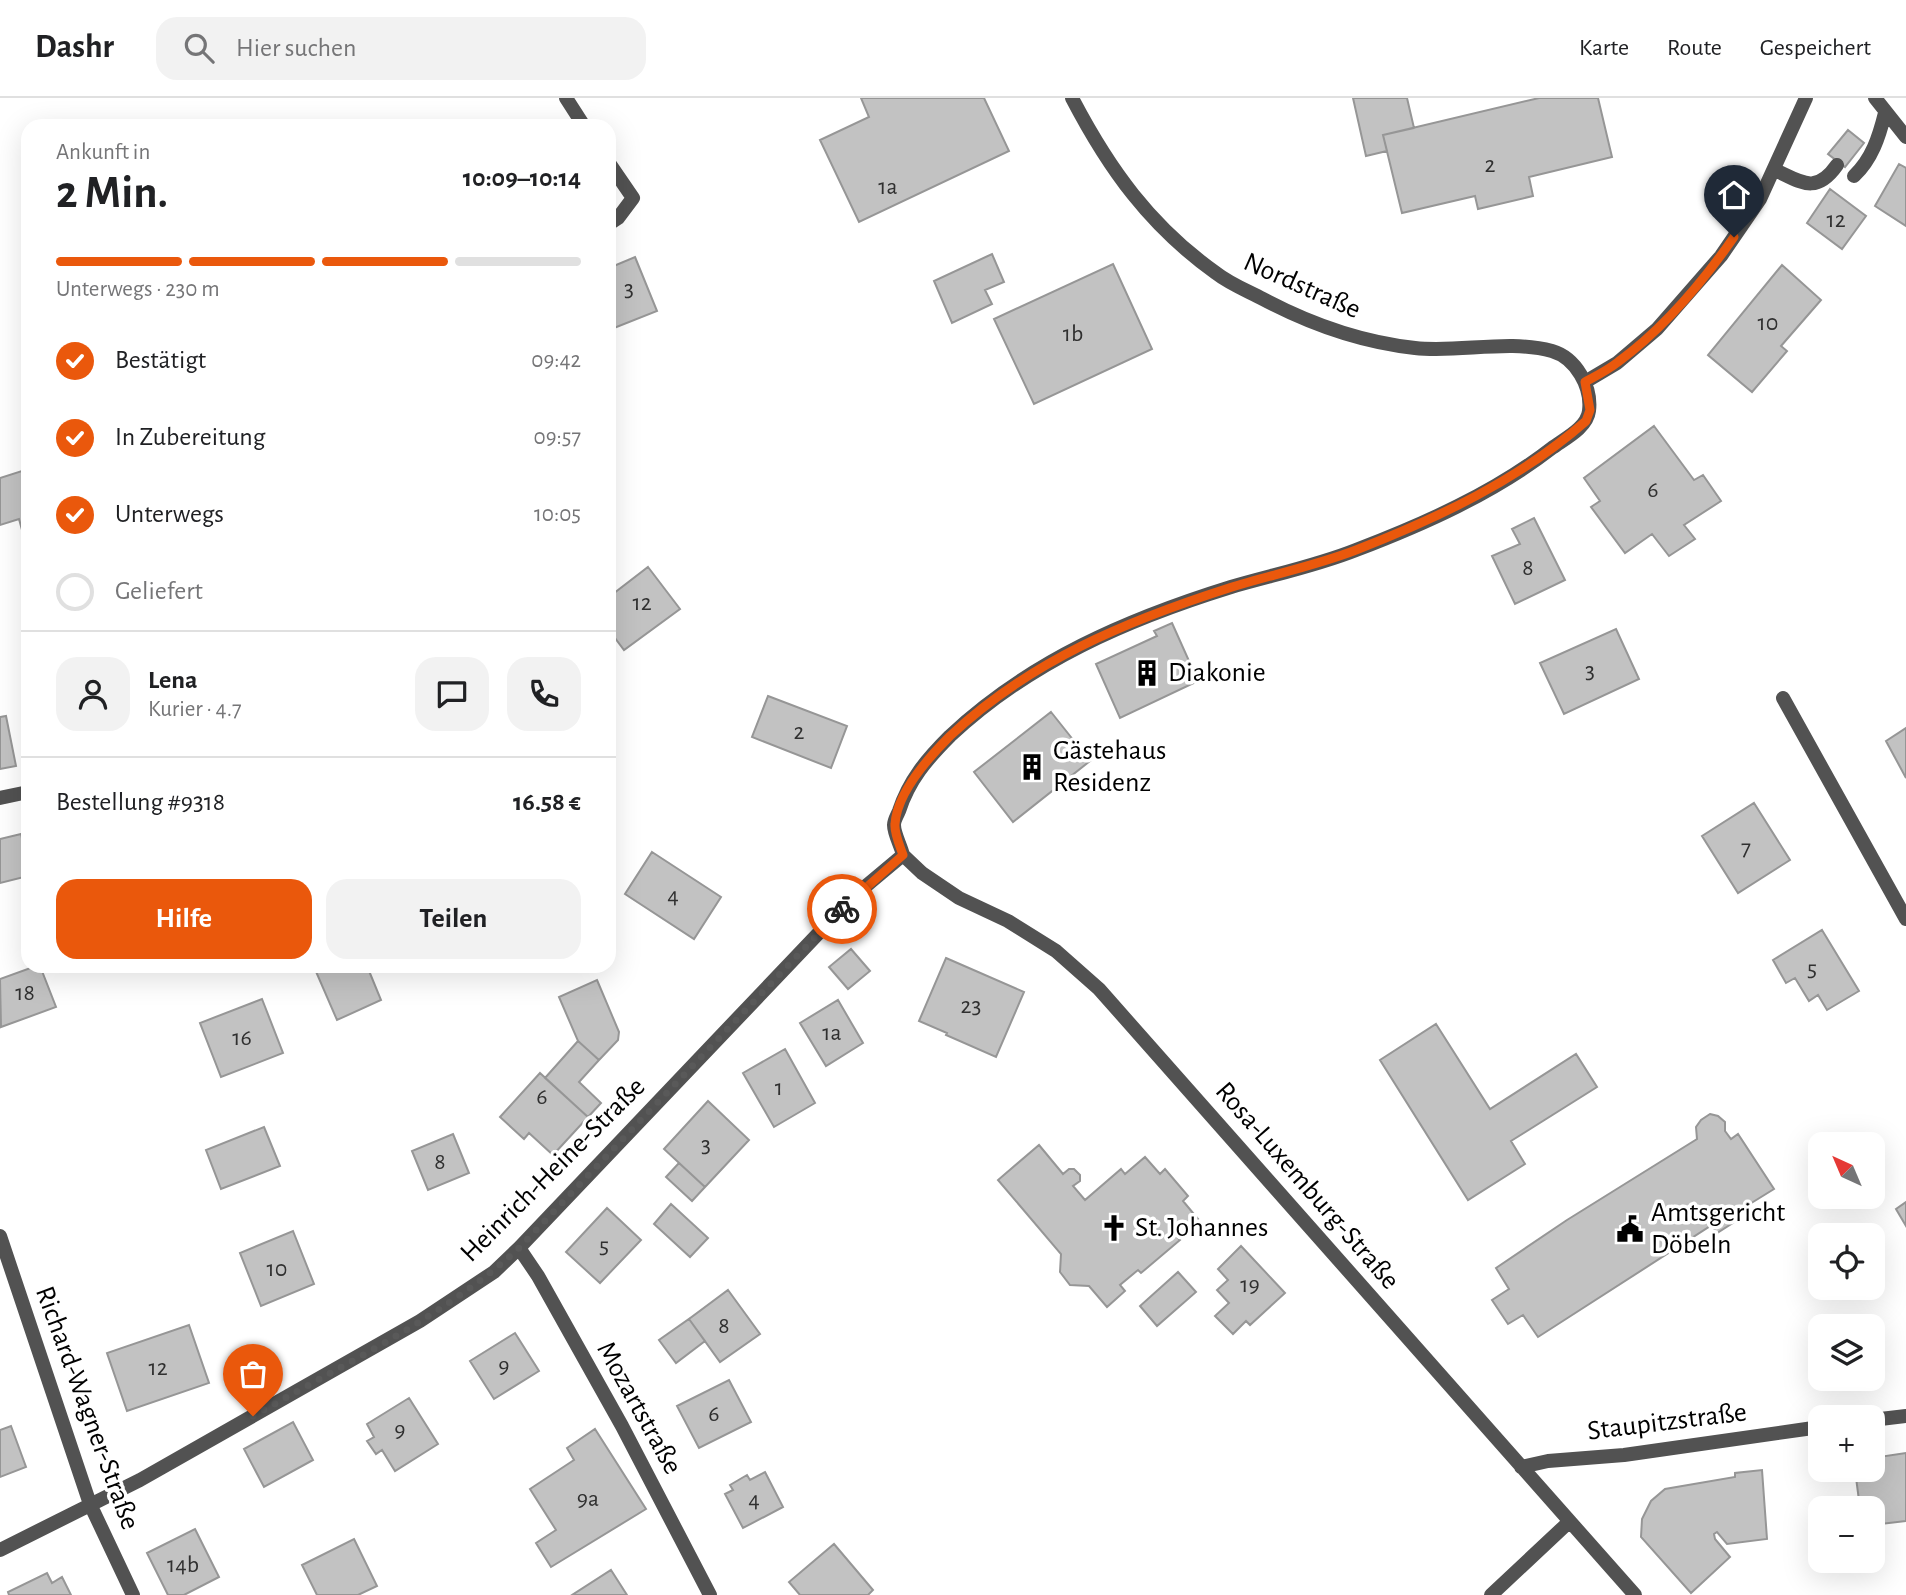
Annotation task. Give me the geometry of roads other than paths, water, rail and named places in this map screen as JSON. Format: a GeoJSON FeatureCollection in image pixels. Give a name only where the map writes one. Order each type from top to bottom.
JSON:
{"type":"FeatureCollection","features":[{"type":"Feature","properties":{"kind":"street"},"geometry":{"type":"LineString","coordinates":[[566,98],[580,119]]}},
{"type":"Feature","properties":{"kind":"street","name":"Nordstraße"},"geometry":{"type":"LineString","coordinates":[[1072,98],[1099,149],[1129,191],[1166,232],[1218,275],[1300,319],[1358,339],[1418,348],[1535,348],[1557,352],[1576,366],[1585,382]]}},
{"type":"Feature","properties":{"kind":"street"},"geometry":{"type":"LineString","coordinates":[[903,855],[894,825],[907,788],[934,751],[976,712],[1027,675],[1081,644],[1137,621],[1227,589],[1354,551],[1484,492],[1525,469],[1586,421],[1590,410],[1585,382],[1617,363],[1657,329],[1721,256],[1760,199],[1807,98]]}},
{"type":"Feature","properties":{"kind":"street"},"geometry":{"type":"LineString","coordinates":[[1875,98],[1906,137]]}},
{"type":"Feature","properties":{"kind":"street"},"geometry":{"type":"LineString","coordinates":[[1854,176],[1864,167],[1875,147],[1885,113]]}},
{"type":"Feature","properties":{"kind":"street"},"geometry":{"type":"LineString","coordinates":[[1775,170],[1806,185],[1814,185],[1837,165]]}},
{"type":"Feature","properties":{"kind":"street"},"geometry":{"type":"LineString","coordinates":[[616,174],[632,198],[616,219]]}},
{"type":"Feature","properties":{"kind":"street"},"geometry":{"type":"LineString","coordinates":[[1783,698],[1906,919]]}},
{"type":"Feature","properties":{"kind":"street"},"geometry":{"type":"LineString","coordinates":[[0,798],[21,794]]}},
{"type":"Feature","properties":{"kind":"street","name":"Heinrich-Heine-Straße"},"geometry":{"type":"LineString","coordinates":[[0,1550],[140,1480],[420,1321],[494,1272],[854,896],[903,855]]}},
{"type":"Feature","properties":{"kind":"street","name":"Rosa-Luxemburg-Straße"},"geometry":{"type":"LineString","coordinates":[[903,855],[922,873],[959,898],[1008,921],[1056,951],[1099,989],[1635,1595]]}},
{"type":"Feature","properties":{"kind":"street","name":"Richard-Wagner-Straße"},"geometry":{"type":"LineString","coordinates":[[0,1236],[90,1504],[133,1595]]}},
{"type":"Feature","properties":{"kind":"street","name":"Mozartstraße"},"geometry":{"type":"LineString","coordinates":[[519,1248],[538,1276],[622,1426],[710,1595]]}},
{"type":"Feature","properties":{"kind":"street"},"geometry":{"type":"LineString","coordinates":[[1885,1418],[1906,1416]]}},
{"type":"Feature","properties":{"kind":"street","name":"Staupitzstraße"},"geometry":{"type":"LineString","coordinates":[[1521,1467],[1548,1461],[1624,1455],[1808,1429]]}},
{"type":"Feature","properties":{"kind":"street"},"geometry":{"type":"LineString","coordinates":[[1491,1595],[1569,1522]]}},
{"type":"Feature","properties":{"kind":"place","name":"Diakonie"},"geometry":{"type":"Point","coordinates":[1147,673]}},
{"type":"Feature","properties":{"kind":"place","name":"Gästehaus Residenz"},"geometry":{"type":"Point","coordinates":[1032,767]}},
{"type":"Feature","properties":{"kind":"place","name":"St. Johannes"},"geometry":{"type":"Point","coordinates":[1114,1228]}},
{"type":"Feature","properties":{"kind":"place","name":"Amtsgericht Döbeln"},"geometry":{"type":"Point","coordinates":[1630,1229]}}]}
